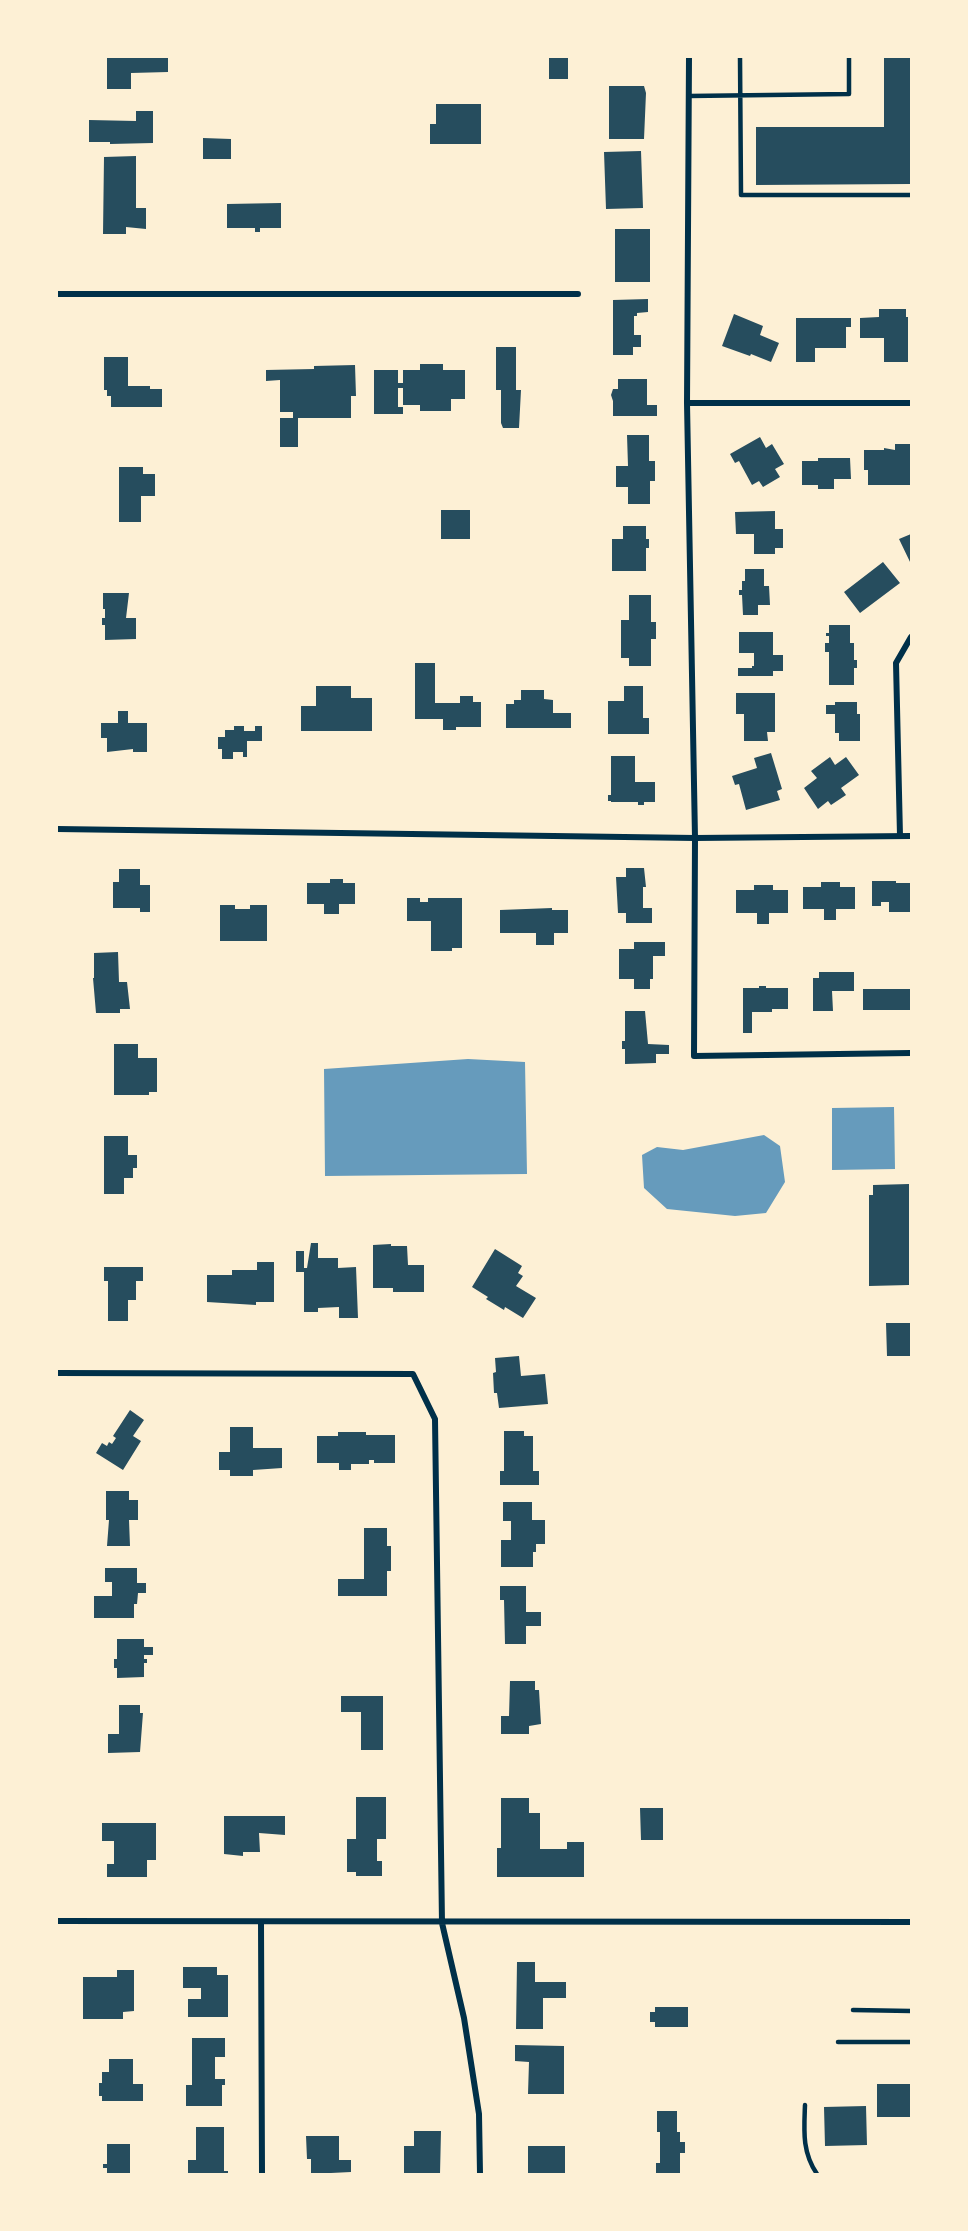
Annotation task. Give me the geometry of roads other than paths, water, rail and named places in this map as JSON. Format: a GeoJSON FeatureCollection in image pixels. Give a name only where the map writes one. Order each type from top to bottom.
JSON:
{"type":"FeatureCollection","features":[{"type":"Feature","properties":{"kind":"street"},"geometry":{"type":"LineString","coordinates":[[689,57],[687,403],[695,838],[694,1056],[911,1053]]}},
{"type":"Feature","properties":{"kind":"street"},"geometry":{"type":"LineString","coordinates":[[57,294],[578,294]]}},
{"type":"Feature","properties":{"kind":"street"},"geometry":{"type":"LineString","coordinates":[[687,403],[911,403]]}},
{"type":"Feature","properties":{"kind":"street"},"geometry":{"type":"LineString","coordinates":[[900,836],[896,663],[911,637]]}},
{"type":"Feature","properties":{"kind":"street"},"geometry":{"type":"LineString","coordinates":[[57,829],[695,838],[911,836]]}},
{"type":"Feature","properties":{"kind":"street"},"geometry":{"type":"LineString","coordinates":[[57,1373],[413,1374],[435,1419],[442,1923],[464,2018],[479,2114],[480,2174]]}},
{"type":"Feature","properties":{"kind":"street"},"geometry":{"type":"LineString","coordinates":[[57,1921],[911,1922]]}},
{"type":"Feature","properties":{"kind":"street"},"geometry":{"type":"LineString","coordinates":[[261,1922],[262,2174]]}},
{"type":"Feature","properties":{"kind":"lane"},"geometry":{"type":"LineString","coordinates":[[740,57],[741,195],[911,195]]}},
{"type":"Feature","properties":{"kind":"lane"},"geometry":{"type":"LineString","coordinates":[[689,96],[849,94],[849,57]]}},
{"type":"Feature","properties":{"kind":"lane"},"geometry":{"type":"LineString","coordinates":[[853,2010],[911,2012]]}},
{"type":"Feature","properties":{"kind":"lane"},"geometry":{"type":"LineString","coordinates":[[838,2042],[911,2042]]}},
{"type":"Feature","properties":{"kind":"lane"},"geometry":{"type":"LineString","coordinates":[[806,2105],[803,2137],[808,2160],[817,2174]]}},
{"type":"Feature","properties":{"kind":"water"},"geometry":{"type":"Polygon","coordinates":[[[468,1059],[525,1062],[527,1174],[325,1176],[324,1069],[468,1059]]]}},
{"type":"Feature","properties":{"kind":"water"},"geometry":{"type":"Polygon","coordinates":[[[894,1107],[895,1169],[832,1170],[832,1108],[894,1107]]]}},
{"type":"Feature","properties":{"kind":"water"},"geometry":{"type":"Polygon","coordinates":[[[764,1135],[780,1146],[785,1182],[766,1213],[735,1216],[667,1209],[644,1188],[642,1155],[657,1147],[683,1150],[764,1135]]]}}]}
